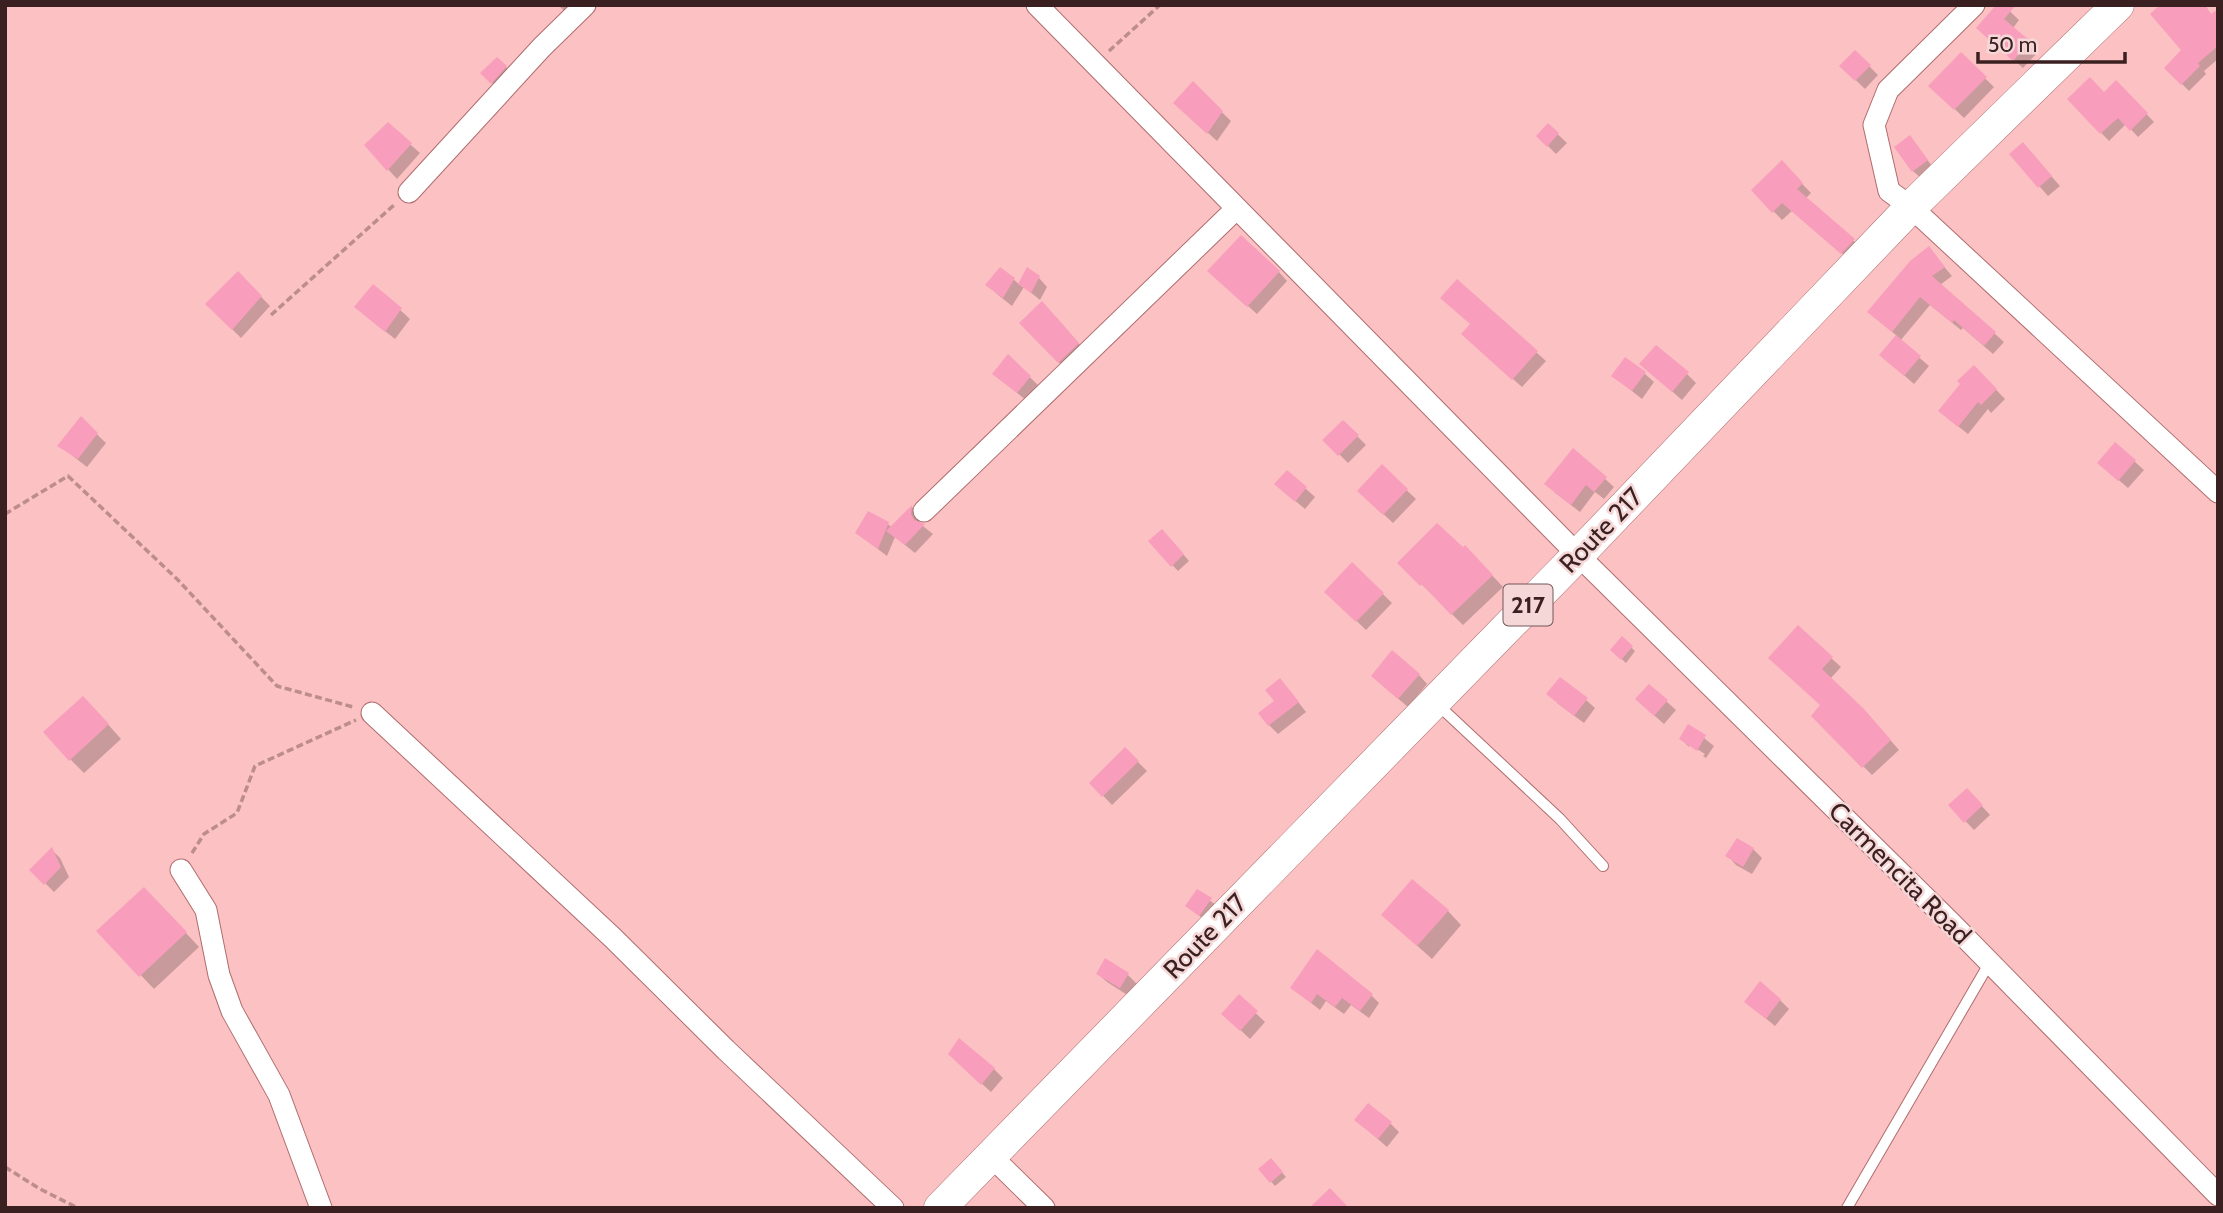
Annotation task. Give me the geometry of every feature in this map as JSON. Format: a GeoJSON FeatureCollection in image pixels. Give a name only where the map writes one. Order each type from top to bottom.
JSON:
{"type":"FeatureCollection","features":[{"type":"Feature","properties":{"kind":"main road","name":"Route 217"},"geometry":{"type":"LineString","coordinates":[[940,1208],[1578,555],[1911,207],[2118,5]]}},
{"type":"Feature","properties":{"kind":"street"},"geometry":{"type":"LineString","coordinates":[[409,192],[542,47],[585,5]]}},
{"type":"Feature","properties":{"kind":"street","name":"Carmencita Road"},"geometry":{"type":"LineString","coordinates":[[1037,5],[1578,555],[1990,962],[2218,1195]]}},
{"type":"Feature","properties":{"kind":"street"},"geometry":{"type":"LineString","coordinates":[[1975,5],[1888,89],[1874,125],[1889,191],[1911,207],[2218,492]]}},
{"type":"Feature","properties":{"kind":"street"},"geometry":{"type":"LineString","coordinates":[[924,511],[1236,209]]}},
{"type":"Feature","properties":{"kind":"street"},"geometry":{"type":"LineString","coordinates":[[372,713],[613,938],[892,1208]]}},
{"type":"Feature","properties":{"kind":"street"},"geometry":{"type":"LineString","coordinates":[[181,870],[206,910],[219,975],[232,1010],[279,1095],[321,1208]]}},
{"type":"Feature","properties":{"kind":"street"},"geometry":{"type":"LineString","coordinates":[[991,1156],[1044,1208]]}},
{"type":"Feature","properties":{"kind":"lane"},"geometry":{"type":"LineString","coordinates":[[1434,701],[1560,819],[1603,866]]}},
{"type":"Feature","properties":{"kind":"lane"},"geometry":{"type":"LineString","coordinates":[[1847,1208],[1990,962]]}},
{"type":"Feature","properties":{"kind":"path"},"geometry":{"type":"LineString","coordinates":[[1094,64],[1160,5]]}},
{"type":"Feature","properties":{"kind":"path"},"geometry":{"type":"LineString","coordinates":[[271,315],[409,192]]}},
{"type":"Feature","properties":{"kind":"path"},"geometry":{"type":"LineString","coordinates":[[5,514],[68,476],[177,579],[277,686],[372,713]]}},
{"type":"Feature","properties":{"kind":"path"},"geometry":{"type":"LineString","coordinates":[[181,870],[204,834],[237,813],[255,766],[372,713]]}},
{"type":"Feature","properties":{"kind":"path"},"geometry":{"type":"LineString","coordinates":[[5,1167],[78,1208]]}},
{"type":"Feature","properties":{"kind":"building"},"geometry":{"type":"Polygon","coordinates":[[[1996,5],[2016,5],[2004,19],[2030,41],[2013,61],[1976,28],[1996,5]]]}},
{"type":"Feature","properties":{"kind":"building"},"geometry":{"type":"Polygon","coordinates":[[[2160,5],[2205,5],[2211,14],[2218,9],[2218,46],[2198,63],[2200,66],[2181,85],[2164,68],[2181,50],[2150,14],[2160,5]]]}},
{"type":"Feature","properties":{"kind":"building"},"geometry":{"type":"Polygon","coordinates":[[[1855,50],[1871,65],[1855,81],[1839,66],[1855,50]]]}},
{"type":"Feature","properties":{"kind":"building"},"geometry":{"type":"Polygon","coordinates":[[[1961,52],[1987,77],[1954,110],[1928,86],[1961,52]]]}},
{"type":"Feature","properties":{"kind":"building"},"geometry":{"type":"Polygon","coordinates":[[[497,57],[507,66],[491,84],[480,73],[497,57]]]}},
{"type":"Feature","properties":{"kind":"building"},"geometry":{"type":"Polygon","coordinates":[[[2090,77],[2104,92],[2116,80],[2148,113],[2130,131],[2118,118],[2100,134],[2067,99],[2090,77]]]}},
{"type":"Feature","properties":{"kind":"building"},"geometry":{"type":"Polygon","coordinates":[[[1193,81],[1223,111],[1207,134],[1173,103],[1193,81]]]}},
{"type":"Feature","properties":{"kind":"building"},"geometry":{"type":"Polygon","coordinates":[[[388,122],[412,143],[387,171],[364,145],[388,122]]]}},
{"type":"Feature","properties":{"kind":"building"},"geometry":{"type":"Polygon","coordinates":[[[1548,123],[1559,133],[1547,147],[1536,136],[1548,123]]]}},
{"type":"Feature","properties":{"kind":"building"},"geometry":{"type":"Polygon","coordinates":[[[1910,135],[1928,160],[1912,172],[1894,147],[1910,135]]]}},
{"type":"Feature","properties":{"kind":"building"},"geometry":{"type":"Polygon","coordinates":[[[2023,142],[2052,176],[2038,188],[2009,154],[2023,142]]]}},
{"type":"Feature","properties":{"kind":"building"},"geometry":{"type":"Polygon","coordinates":[[[1782,160],[1803,183],[1797,189],[1855,239],[1841,254],[1782,203],[1772,213],[1751,190],[1782,160]]]}},
{"type":"Feature","properties":{"kind":"building"},"geometry":{"type":"Polygon","coordinates":[[[1241,235],[1280,271],[1247,307],[1207,271],[1241,235]]]}},
{"type":"Feature","properties":{"kind":"building"},"geometry":{"type":"Polygon","coordinates":[[[1929,246],[1945,267],[1932,276],[1996,332],[1984,346],[1954,320],[1952,323],[1920,297],[1892,332],[1867,312],[1910,261],[1929,246]]]}},
{"type":"Feature","properties":{"kind":"building"},"geometry":{"type":"Polygon","coordinates":[[[1000,267],[1015,278],[1003,298],[985,285],[1000,267]]]}},
{"type":"Feature","properties":{"kind":"building"},"geometry":{"type":"Polygon","coordinates":[[[1027,267],[1040,276],[1031,293],[1018,284],[1027,267]]]}},
{"type":"Feature","properties":{"kind":"building"},"geometry":{"type":"Polygon","coordinates":[[[238,271],[262,296],[232,330],[205,304],[238,271]]]}},
{"type":"Feature","properties":{"kind":"building"},"geometry":{"type":"Polygon","coordinates":[[[1457,279],[1538,351],[1512,380],[1461,334],[1470,324],[1440,298],[1457,279]]]}},
{"type":"Feature","properties":{"kind":"building"},"geometry":{"type":"Polygon","coordinates":[[[373,284],[402,308],[385,332],[354,307],[373,284]]]}},
{"type":"Feature","properties":{"kind":"building"},"geometry":{"type":"Polygon","coordinates":[[[1042,301],[1079,343],[1058,363],[1019,323],[1042,301]]]}},
{"type":"Feature","properties":{"kind":"building"},"geometry":{"type":"Polygon","coordinates":[[[1896,335],[1921,356],[1904,376],[1879,355],[1896,335]]]}},
{"type":"Feature","properties":{"kind":"building"},"geometry":{"type":"Polygon","coordinates":[[[1656,345],[1689,372],[1672,392],[1639,364],[1656,345]]]}},
{"type":"Feature","properties":{"kind":"building"},"geometry":{"type":"Polygon","coordinates":[[[1008,354],[1031,376],[1017,393],[992,374],[1008,354]]]}},
{"type":"Feature","properties":{"kind":"building"},"geometry":{"type":"Polygon","coordinates":[[[1625,357],[1646,372],[1632,391],[1611,376],[1625,357]]]}},
{"type":"Feature","properties":{"kind":"building"},"geometry":{"type":"Polygon","coordinates":[[[1974,365],[1997,389],[1981,405],[1978,402],[1958,427],[1938,411],[1960,384],[1957,381],[1974,365]]]}},
{"type":"Feature","properties":{"kind":"building"},"geometry":{"type":"Polygon","coordinates":[[[81,416],[98,433],[78,459],[57,446],[81,416]]]}},
{"type":"Feature","properties":{"kind":"building"},"geometry":{"type":"Polygon","coordinates":[[[1343,420],[1359,435],[1338,456],[1322,440],[1343,420]]]}},
{"type":"Feature","properties":{"kind":"building"},"geometry":{"type":"Polygon","coordinates":[[[2115,442],[2136,460],[2118,481],[2097,463],[2115,442]]]}},
{"type":"Feature","properties":{"kind":"building"},"geometry":{"type":"Polygon","coordinates":[[[1573,448],[1607,477],[1594,492],[1586,485],[1571,505],[1544,484],[1573,448]]]}},
{"type":"Feature","properties":{"kind":"building"},"geometry":{"type":"Polygon","coordinates":[[[1382,464],[1408,489],[1383,515],[1357,491],[1382,464]]]}},
{"type":"Feature","properties":{"kind":"building"},"geometry":{"type":"Polygon","coordinates":[[[1287,470],[1307,487],[1295,502],[1274,484],[1287,470]]]}},
{"type":"Feature","properties":{"kind":"building"},"geometry":{"type":"Polygon","coordinates":[[[912,505],[911,514],[914,520],[925,524],[905,545],[886,531],[912,505]]]}},
{"type":"Feature","properties":{"kind":"building"},"geometry":{"type":"Polygon","coordinates":[[[868,511],[889,522],[878,549],[855,533],[868,511]]]}},
{"type":"Feature","properties":{"kind":"building"},"geometry":{"type":"Polygon","coordinates":[[[1437,523],[1463,547],[1465,545],[1493,575],[1451,615],[1422,584],[1420,586],[1397,563],[1437,523]]]}},
{"type":"Feature","properties":{"kind":"building"},"geometry":{"type":"Polygon","coordinates":[[[1162,529],[1184,554],[1171,567],[1148,541],[1162,529]]]}},
{"type":"Feature","properties":{"kind":"building"},"geometry":{"type":"Polygon","coordinates":[[[1352,562],[1384,593],[1356,622],[1324,592],[1352,562]]]}},
{"type":"Feature","properties":{"kind":"building"},"geometry":{"type":"Polygon","coordinates":[[[1798,625],[1833,657],[1822,669],[1863,708],[1891,740],[1862,768],[1811,716],[1820,705],[1768,658],[1798,625]]]}},
{"type":"Feature","properties":{"kind":"building"},"geometry":{"type":"Polygon","coordinates":[[[1622,636],[1633,646],[1621,660],[1610,650],[1622,636]]]}},
{"type":"Feature","properties":{"kind":"building"},"geometry":{"type":"Polygon","coordinates":[[[1392,650],[1420,674],[1398,699],[1371,676],[1392,650]]]}},
{"type":"Feature","properties":{"kind":"building"},"geometry":{"type":"Polygon","coordinates":[[[1560,677],[1588,698],[1574,716],[1546,694],[1560,677]]]}},
{"type":"Feature","properties":{"kind":"building"},"geometry":{"type":"Polygon","coordinates":[[[1280,678],[1299,702],[1268,726],[1258,713],[1274,701],[1265,690],[1280,678]]]}},
{"type":"Feature","properties":{"kind":"building"},"geometry":{"type":"Polygon","coordinates":[[[1649,684],[1668,700],[1654,716],[1635,699],[1649,684]]]}},
{"type":"Feature","properties":{"kind":"building"},"geometry":{"type":"Polygon","coordinates":[[[83,696],[109,724],[69,761],[43,732],[83,696]]]}},
{"type":"Feature","properties":{"kind":"building"},"geometry":{"type":"Polygon","coordinates":[[[1688,724],[1706,735],[1697,751],[1679,739],[1688,724]]]}},
{"type":"Feature","properties":{"kind":"building"},"geometry":{"type":"Polygon","coordinates":[[[1125,747],[1139,761],[1102,797],[1089,783],[1125,747]]]}},
{"type":"Feature","properties":{"kind":"building"},"geometry":{"type":"Polygon","coordinates":[[[1967,788],[1983,805],[1964,823],[1948,805],[1967,788]]]}},
{"type":"Feature","properties":{"kind":"building"},"geometry":{"type":"Polygon","coordinates":[[[1737,838],[1754,848],[1743,867],[1725,856],[1737,838]]]}},
{"type":"Feature","properties":{"kind":"building"},"geometry":{"type":"Polygon","coordinates":[[[52,847],[61,867],[44,885],[29,870],[52,847]]]}},
{"type":"Feature","properties":{"kind":"building"},"geometry":{"type":"Polygon","coordinates":[[[1412,879],[1449,910],[1417,946],[1381,915],[1412,879]]]}},
{"type":"Feature","properties":{"kind":"building"},"geometry":{"type":"Polygon","coordinates":[[[144,887],[187,932],[139,977],[96,931],[144,887]]]}},
{"type":"Feature","properties":{"kind":"building"},"geometry":{"type":"Polygon","coordinates":[[[1197,889],[1212,898],[1199,916],[1185,906],[1197,889]]]}},
{"type":"Feature","properties":{"kind":"building"},"geometry":{"type":"Polygon","coordinates":[[[1317,949],[1373,994],[1360,1011],[1342,998],[1335,1007],[1317,994],[1311,1003],[1290,988],[1317,949]]]}},
{"type":"Feature","properties":{"kind":"building"},"geometry":{"type":"Polygon","coordinates":[[[1105,958],[1129,973],[1120,988],[1096,974],[1105,958]]]}},
{"type":"Feature","properties":{"kind":"building"},"geometry":{"type":"Polygon","coordinates":[[[1760,981],[1781,999],[1766,1019],[1744,1002],[1760,981]]]}},
{"type":"Feature","properties":{"kind":"building"},"geometry":{"type":"Polygon","coordinates":[[[1239,994],[1258,1011],[1240,1031],[1221,1014],[1239,994]]]}},
{"type":"Feature","properties":{"kind":"building"},"geometry":{"type":"Polygon","coordinates":[[[959,1038],[995,1068],[981,1085],[948,1054],[959,1038]]]}},
{"type":"Feature","properties":{"kind":"building"},"geometry":{"type":"Polygon","coordinates":[[[1368,1103],[1392,1122],[1378,1139],[1354,1120],[1368,1103]]]}},
{"type":"Feature","properties":{"kind":"building"},"geometry":{"type":"Polygon","coordinates":[[[1271,1158],[1283,1172],[1270,1183],[1258,1169],[1271,1158]]]}},
{"type":"Feature","properties":{"kind":"building"},"geometry":{"type":"Polygon","coordinates":[[[1330,1188],[1349,1208],[1309,1208],[1330,1188]]]}}]}
